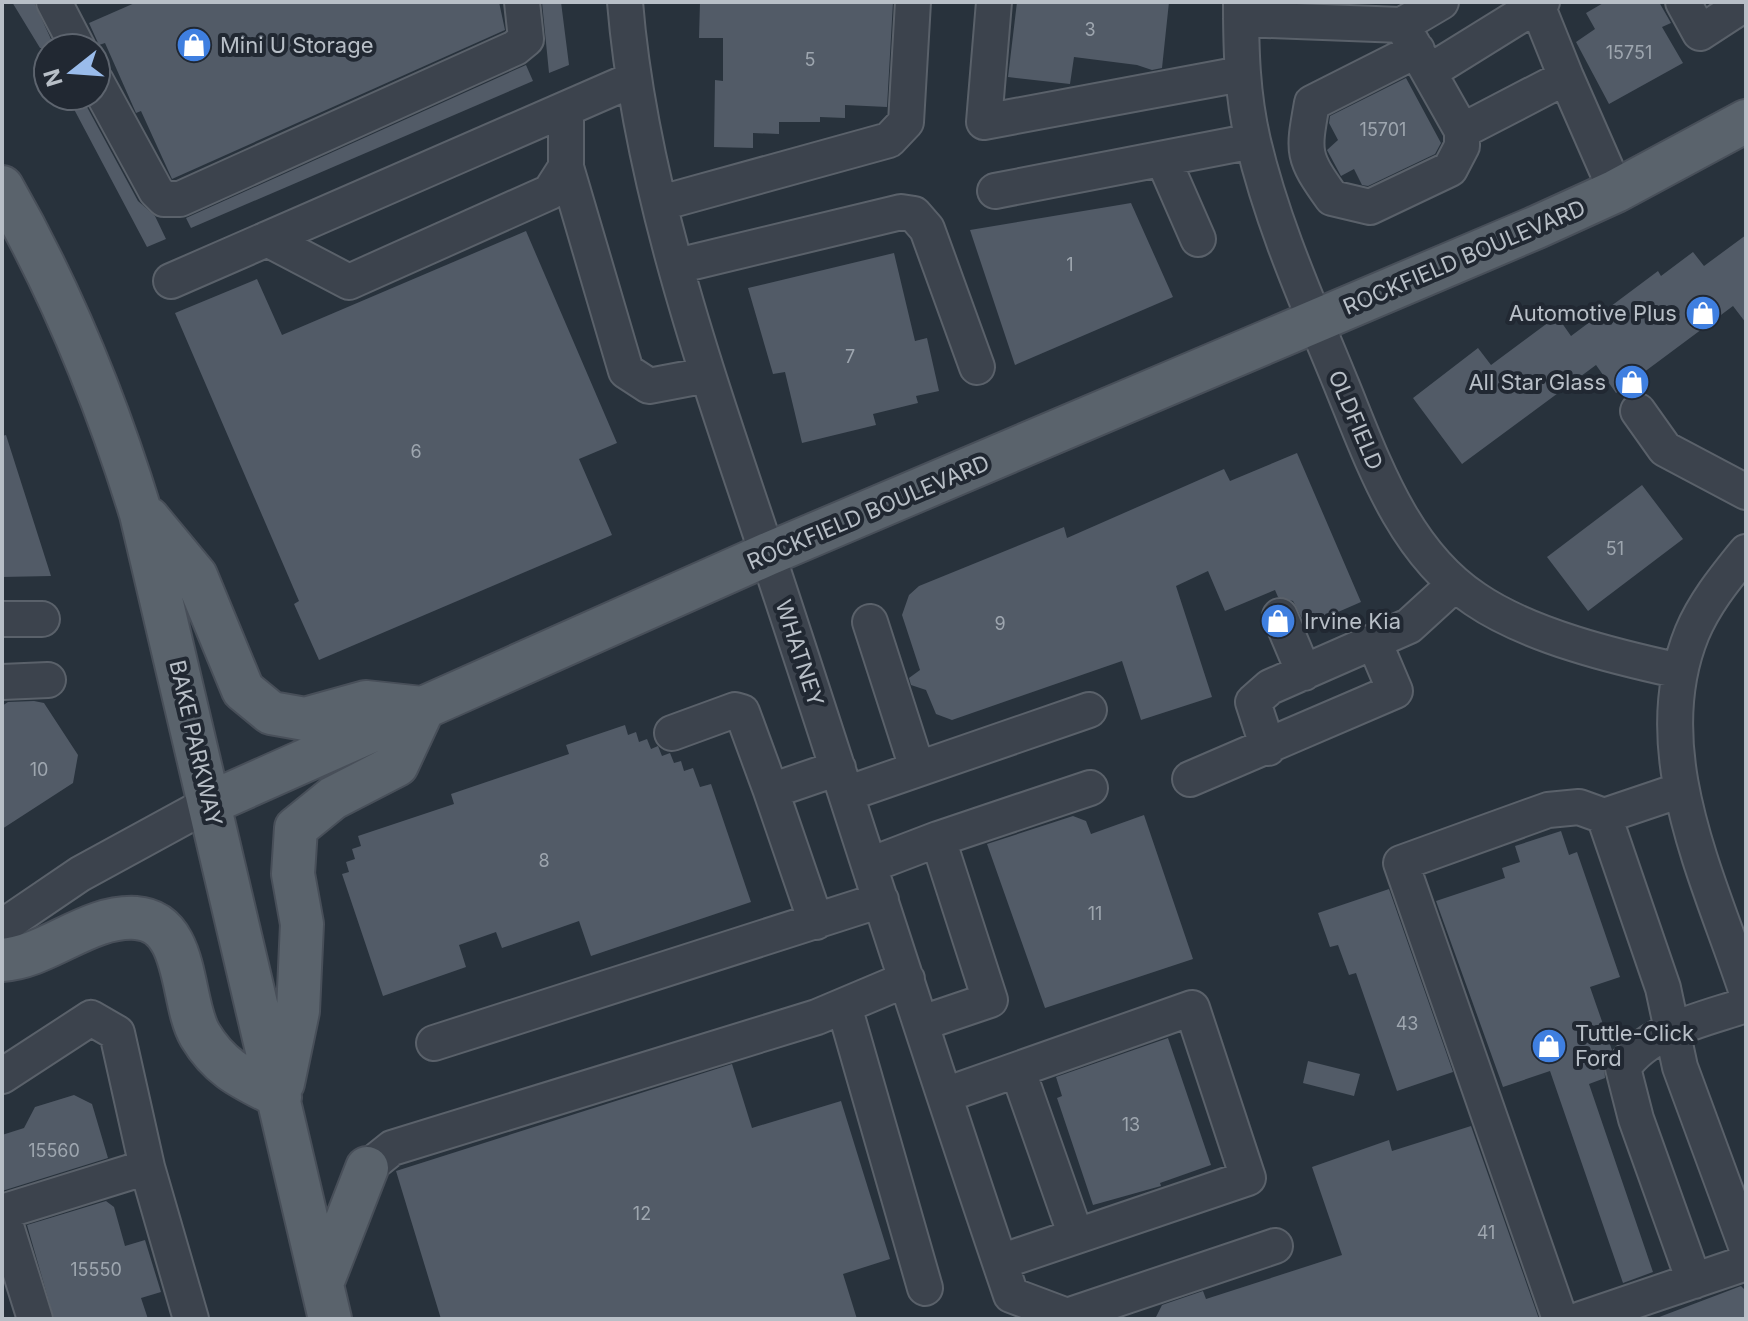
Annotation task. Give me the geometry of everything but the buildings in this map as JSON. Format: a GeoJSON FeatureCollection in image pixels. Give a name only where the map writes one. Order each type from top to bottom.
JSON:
{"type":"FeatureCollection","features":[{"type":"Feature","properties":{"kind":"main road","name":"ROCKFIELD BOULEVARD"},"geometry":{"type":"LineString","coordinates":[[210,803],[768,554],[1616,191],[1746,121]]}},
{"type":"Feature","properties":{"kind":"main road","name":"BAKE PARKWAY"},"geometry":{"type":"LineString","coordinates":[[2,187],[58,293],[121,449],[139,508],[327,1300]]}},
{"type":"Feature","properties":{"kind":"main road"},"geometry":{"type":"LineString","coordinates":[[2,960],[112,920],[139,918],[160,929],[178,952],[199,1033],[227,1071],[280,1097],[298,1011],[302,924],[293,874],[296,828],[333,798],[397,765],[423,709],[366,702],[305,719],[271,713],[243,690],[196,576],[139,508]]}},
{"type":"Feature","properties":{"kind":"main road"},"geometry":{"type":"LineString","coordinates":[[327,1300],[367,1168]]}},
{"type":"Feature","properties":{"kind":"street"},"geometry":{"type":"LineString","coordinates":[[54,2],[70,32]]}},
{"type":"Feature","properties":{"kind":"street"},"geometry":{"type":"LineString","coordinates":[[112,110],[156,191],[164,199],[180,199],[515,48],[526,39],[527,24],[522,2]]}},
{"type":"Feature","properties":{"kind":"street","name":"WHATNEY"},"geometry":{"type":"LineString","coordinates":[[625,2],[634,79],[661,203],[707,375],[1000,1262],[1008,1307]]}},
{"type":"Feature","properties":{"kind":"street"},"geometry":{"type":"LineString","coordinates":[[661,203],[889,140],[898,134],[906,122],[913,2]]}},
{"type":"Feature","properties":{"kind":"street"},"geometry":{"type":"LineString","coordinates":[[994,2],[984,122],[1241,74]]}},
{"type":"Feature","properties":{"kind":"street"},"geometry":{"type":"LineString","coordinates":[[1416,49],[1441,2]]}},
{"type":"Feature","properties":{"kind":"street"},"geometry":{"type":"LineString","coordinates":[[1683,2],[1700,33],[1746,3]]}},
{"type":"Feature","properties":{"kind":"street"},"geometry":{"type":"LineString","coordinates":[[1241,10],[1368,13],[1416,49],[1462,131],[1462,146],[1450,169],[1370,207],[1332,198],[1307,163],[1305,142],[1312,103],[1416,49],[1538,3],[1566,77],[1616,191]]}},
{"type":"Feature","properties":{"kind":"street","name":"OLDFIELD"},"geometry":{"type":"LineString","coordinates":[[1241,10],[1241,74],[1253,141],[1293,271],[1396,510],[1432,560],[1475,600],[1530,627],[1680,671]]}},
{"type":"Feature","properties":{"kind":"street"},"geometry":{"type":"LineString","coordinates":[[1462,131],[1566,77]]}},
{"type":"Feature","properties":{"kind":"street"},"geometry":{"type":"LineString","coordinates":[[171,281],[634,79]]}},
{"type":"Feature","properties":{"kind":"street"},"geometry":{"type":"LineString","coordinates":[[566,110],[566,167],[626,371],[649,386],[707,375]]}},
{"type":"Feature","properties":{"kind":"street"},"geometry":{"type":"LineString","coordinates":[[995,191],[1253,141]]}},
{"type":"Feature","properties":{"kind":"street"},"geometry":{"type":"LineString","coordinates":[[1163,159],[1198,239]]}},
{"type":"Feature","properties":{"kind":"street"},"geometry":{"type":"LineString","coordinates":[[267,239],[349,282],[550,192],[566,167]]}},
{"type":"Feature","properties":{"kind":"street"},"geometry":{"type":"LineString","coordinates":[[677,266],[901,212],[914,214],[927,229],[977,367]]}},
{"type":"Feature","properties":{"kind":"street"},"geometry":{"type":"LineString","coordinates":[[1638,411],[1665,449],[1746,492]]}},
{"type":"Feature","properties":{"kind":"street"},"geometry":{"type":"LineString","coordinates":[[1742,968],[1681,790],[1674,719],[1680,671],[1699,618],[1746,552]]}},
{"type":"Feature","properties":{"kind":"street"},"geometry":{"type":"LineString","coordinates":[[1268,748],[1253,702],[1270,687],[1375,644],[1409,626],[1455,584]]}},
{"type":"Feature","properties":{"kind":"street"},"geometry":{"type":"LineString","coordinates":[[1280,616],[1304,673]]}},
{"type":"Feature","properties":{"kind":"street"},"geometry":{"type":"LineString","coordinates":[[2,619],[42,619]]}},
{"type":"Feature","properties":{"kind":"street"},"geometry":{"type":"LineString","coordinates":[[870,622],[917,768]]}},
{"type":"Feature","properties":{"kind":"street"},"geometry":{"type":"LineString","coordinates":[[1190,779],[1395,691],[1375,644]]}},
{"type":"Feature","properties":{"kind":"street"},"geometry":{"type":"LineString","coordinates":[[2,682],[48,680]]}},
{"type":"Feature","properties":{"kind":"street"},"geometry":{"type":"LineString","coordinates":[[672,733],[735,710],[742,712],[816,922]]}},
{"type":"Feature","properties":{"kind":"street"},"geometry":{"type":"LineString","coordinates":[[771,791],[917,768],[1089,710]]}},
{"type":"Feature","properties":{"kind":"street"},"geometry":{"type":"LineString","coordinates":[[870,865],[1090,788]]}},
{"type":"Feature","properties":{"kind":"street"},"geometry":{"type":"LineString","coordinates":[[1560,1319],[1401,863],[1548,810],[1579,807],[1604,816],[1681,790]]}},
{"type":"Feature","properties":{"kind":"street","name":"ROCKFIELD BOULEVARD"},"geometry":{"type":"LineString","coordinates":[[2,927],[80,874],[210,803]]}},
{"type":"Feature","properties":{"kind":"street"},"geometry":{"type":"LineString","coordinates":[[1604,816],[1663,988],[1680,1067],[1746,1246]]}},
{"type":"Feature","properties":{"kind":"street"},"geometry":{"type":"LineString","coordinates":[[922,1023],[990,1000],[938,839]]}},
{"type":"Feature","properties":{"kind":"street"},"geometry":{"type":"LineString","coordinates":[[434,1043],[881,900]]}},
{"type":"Feature","properties":{"kind":"street"},"geometry":{"type":"LineString","coordinates":[[367,1168],[392,1148],[844,1006],[907,979]]}},
{"type":"Feature","properties":{"kind":"street"},"geometry":{"type":"LineString","coordinates":[[1694,1281],[1636,1119],[1623,1068],[1632,1054],[1672,1030],[1746,1005]]}},
{"type":"Feature","properties":{"kind":"street"},"geometry":{"type":"LineString","coordinates":[[844,1006],[925,1288]]}},
{"type":"Feature","properties":{"kind":"street"},"geometry":{"type":"LineString","coordinates":[[945,1095],[1192,1008],[1248,1178],[1000,1262]]}},
{"type":"Feature","properties":{"kind":"street"},"geometry":{"type":"LineString","coordinates":[[2,1076],[91,1018],[117,1033],[147,1167],[191,1319]]}},
{"type":"Feature","properties":{"kind":"street"},"geometry":{"type":"LineString","coordinates":[[1018,1071],[1076,1236]]}},
{"type":"Feature","properties":{"kind":"street"},"geometry":{"type":"LineString","coordinates":[[35,1319],[2,1213],[147,1167]]}},
{"type":"Feature","properties":{"kind":"street"},"geometry":{"type":"LineString","coordinates":[[1008,1307],[1068,1317],[1129,1308],[1275,1246]]}},
{"type":"Feature","properties":{"kind":"street"},"geometry":{"type":"LineString","coordinates":[[1581,1319],[1746,1263]]}},
{"type":"Feature","properties":{"kind":"place","name":"Mini U Storage"},"geometry":{"type":"Point","coordinates":[194,45]}},
{"type":"Feature","properties":{"kind":"place","name":"Automotive Plus"},"geometry":{"type":"Point","coordinates":[1703,313]}},
{"type":"Feature","properties":{"kind":"place","name":"All Star Glass"},"geometry":{"type":"Point","coordinates":[1632,382]}},
{"type":"Feature","properties":{"kind":"place","name":"Irvine Kia"},"geometry":{"type":"Point","coordinates":[1278,621]}},
{"type":"Feature","properties":{"kind":"place","name":"Tuttle-Click Ford"},"geometry":{"type":"Point","coordinates":[1549,1046]}}]}
